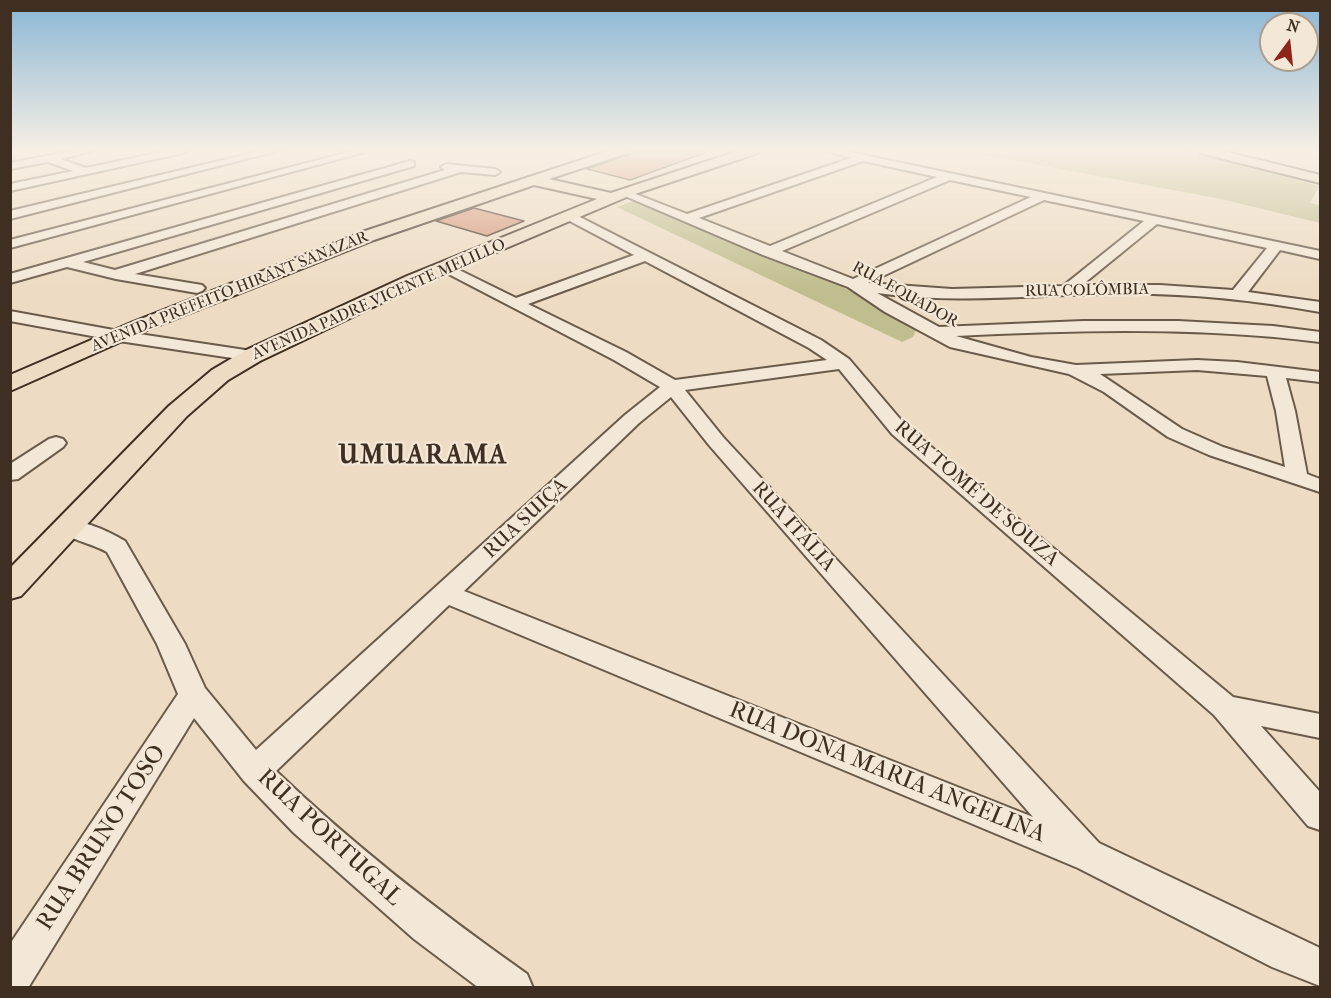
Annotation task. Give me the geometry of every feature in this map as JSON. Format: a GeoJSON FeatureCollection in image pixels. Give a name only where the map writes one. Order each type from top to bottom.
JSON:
{"type":"FeatureCollection","features":[{"type":"Feature","properties":{"kind":"main road","name":"AVENIDA PREFEITO HIRANT SANAZAR"},"geometry":{"type":"LineString","coordinates":[[10,366],[197,288],[449,197]]}},
{"type":"Feature","properties":{"kind":"main road","name":"AVENIDA PREFEITO HIRANT SANAZAR"},"geometry":{"type":"LineString","coordinates":[[10,384],[118,336],[357,240],[484,197]]}},
{"type":"Feature","properties":{"kind":"main road","name":"AVENIDA PADRE VICENTE MELILLO"},"geometry":{"type":"LineString","coordinates":[[10,588],[21,570],[68,527],[178,411],[220,375],[252,356],[444,268],[618,197]]}},
{"type":"Feature","properties":{"kind":"street"},"geometry":{"type":"LineString","coordinates":[[10,214],[81,197]]}},
{"type":"Feature","properties":{"kind":"street"},"geometry":{"type":"LineString","coordinates":[[156,197],[213,221]]}},
{"type":"Feature","properties":{"kind":"street"},"geometry":{"type":"LineString","coordinates":[[10,244],[190,197]]}},
{"type":"Feature","properties":{"kind":"street"},"geometry":{"type":"LineString","coordinates":[[10,279],[304,197]]}},
{"type":"Feature","properties":{"kind":"street"},"geometry":{"type":"LineString","coordinates":[[116,275],[370,197]]}},
{"type":"Feature","properties":{"kind":"street","name":"RUA EQUADOR"},"geometry":{"type":"LineString","coordinates":[[621,197],[687,218],[853,284],[932,332],[956,343],[1074,370]]}},
{"type":"Feature","properties":{"kind":"street"},"geometry":{"type":"LineString","coordinates":[[687,218],[750,197]]}},
{"type":"Feature","properties":{"kind":"street"},"geometry":{"type":"LineString","coordinates":[[768,252],[900,197]]}},
{"type":"Feature","properties":{"kind":"street"},"geometry":{"type":"LineString","coordinates":[[853,284],[1042,197]]}},
{"type":"Feature","properties":{"kind":"street"},"geometry":{"type":"LineString","coordinates":[[1046,197],[1320,255]]}},
{"type":"Feature","properties":{"kind":"street","name":"RUA TOMÉ DE SOUZA"},"geometry":{"type":"LineString","coordinates":[[570,216],[815,344],[843,363],[899,430],[1225,707],[1320,726]]}},
{"type":"Feature","properties":{"kind":"street"},"geometry":{"type":"LineString","coordinates":[[1066,291],[1154,220]]}},
{"type":"Feature","properties":{"kind":"street"},"geometry":{"type":"LineString","coordinates":[[1237,295],[1276,246]]}},
{"type":"Feature","properties":{"kind":"street"},"geometry":{"type":"LineString","coordinates":[[517,303],[644,256]]}},
{"type":"Feature","properties":{"kind":"street"},"geometry":{"type":"LineString","coordinates":[[68,262],[116,275],[197,288]]}},
{"type":"Feature","properties":{"kind":"street","name":"RUA ITÁLIA"},"geometry":{"type":"LineString","coordinates":[[444,268],[517,303],[672,386],[716,441],[1090,856]]}},
{"type":"Feature","properties":{"kind":"street","name":"RUA COLÔMBIA"},"geometry":{"type":"LineString","coordinates":[[853,284],[939,294],[1138,290],[1237,295],[1320,306]]}},
{"type":"Feature","properties":{"kind":"street"},"geometry":{"type":"LineString","coordinates":[[10,316],[118,336],[252,356]]}},
{"type":"Feature","properties":{"kind":"street"},"geometry":{"type":"LineString","coordinates":[[932,332],[1116,324],[1237,328],[1320,337]]}},
{"type":"Feature","properties":{"kind":"street"},"geometry":{"type":"LineString","coordinates":[[672,386],[843,363]]}},
{"type":"Feature","properties":{"kind":"street"},"geometry":{"type":"LineString","coordinates":[[1074,370],[1197,365],[1320,377]]}},
{"type":"Feature","properties":{"kind":"street"},"geometry":{"type":"LineString","coordinates":[[1074,370],[1111,388],[1175,433],[1216,451],[1320,486]]}},
{"type":"Feature","properties":{"kind":"street"},"geometry":{"type":"LineString","coordinates":[[1274,371],[1289,424],[1296,478]]}},
{"type":"Feature","properties":{"kind":"street","name":"RUA SUIÇA"},"geometry":{"type":"LineString","coordinates":[[255,771],[632,419],[672,386]]}},
{"type":"Feature","properties":{"kind":"street"},"geometry":{"type":"LineString","coordinates":[[10,474],[56,443]]}},
{"type":"Feature","properties":{"kind":"street","name":"RUA PORTUGAL"},"geometry":{"type":"LineString","coordinates":[[68,527],[103,539],[116,547],[171,644],[193,695],[255,771],[306,822],[427,926],[513,987]]}},
{"type":"Feature","properties":{"kind":"street","name":"RUA DONA MARIA ANGELINA"},"geometry":{"type":"LineString","coordinates":[[447,594],[1090,856],[1286,953],[1320,967]]}},
{"type":"Feature","properties":{"kind":"street","name":"RUA BRUNO TOSO"},"geometry":{"type":"LineString","coordinates":[[10,980],[193,695]]}},
{"type":"Feature","properties":{"kind":"street"},"geometry":{"type":"LineString","coordinates":[[1225,707],[1320,815]]}},
{"type":"Feature","properties":{"kind":"shaded area"},"geometry":{"type":"Polygon","coordinates":[[[1208,197],[1313,197],[1310,203],[1320,205],[1320,223],[1208,197]]]}},
{"type":"Feature","properties":{"kind":"shaded area"},"geometry":{"type":"Polygon","coordinates":[[[633,201],[843,287],[917,328],[913,337],[902,342],[617,207],[633,201]]]}},
{"type":"Feature","properties":{"kind":"building"},"geometry":{"type":"Polygon","coordinates":[[[474,208],[524,221],[487,236],[436,221],[474,208]]]}},
{"type":"Feature","properties":{"kind":"district","name":"UMUARAMA"},"geometry":{"type":"Point","coordinates":[423,457]}}]}
